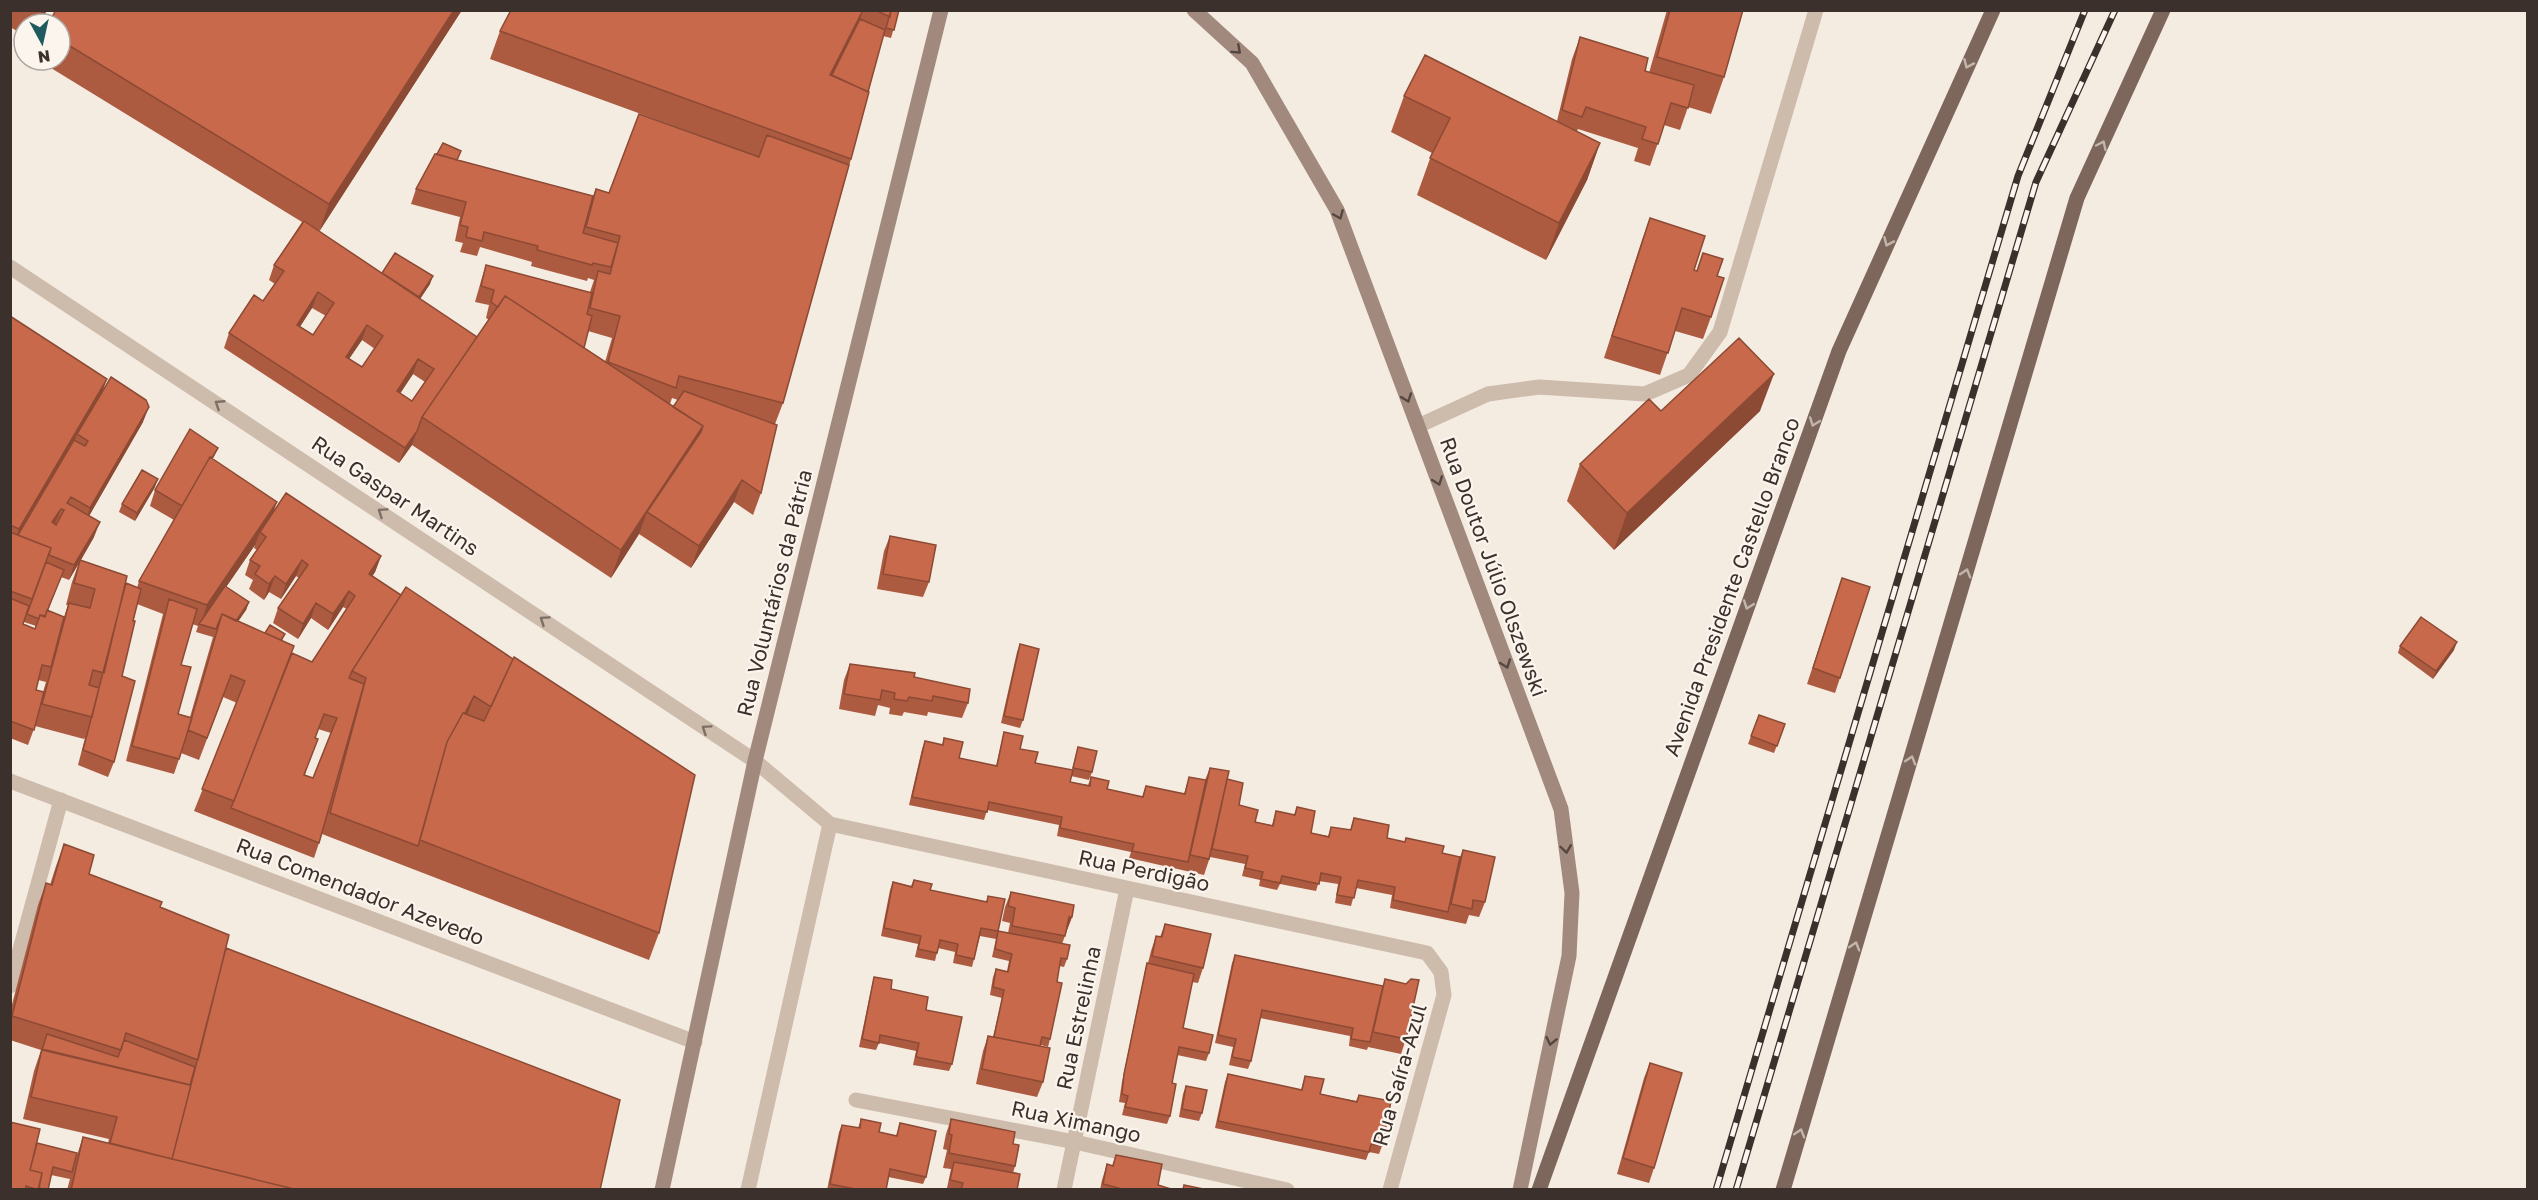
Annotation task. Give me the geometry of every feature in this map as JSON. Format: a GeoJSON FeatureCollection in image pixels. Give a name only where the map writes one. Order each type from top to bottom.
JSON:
{"type":"FeatureCollection","features":[{"type":"Feature","properties":{"kind":"main road","name":"Avenida Presidente Castello Branco"},"geometry":{"type":"LineString","coordinates":[[1539,1190],[1839,351],[1992,10]]}},
{"type":"Feature","properties":{"kind":"main road"},"geometry":{"type":"LineString","coordinates":[[1783,1190],[2077,198],[2163,10]]}},
{"type":"Feature","properties":{"kind":"street","name":"Rua Voluntários da Pátria"},"geometry":{"type":"LineString","coordinates":[[662,1190],[755,761],[941,10]]}},
{"type":"Feature","properties":{"kind":"street","name":"Rua Doutor Júlio Olszewski"},"geometry":{"type":"LineString","coordinates":[[1194,10],[1252,63],[1337,210],[1561,809],[1571,882],[1569,956],[1520,1190]]}},
{"type":"Feature","properties":{"kind":"street"},"geometry":{"type":"LineString","coordinates":[[1418,426],[1488,394],[1539,387],[1645,394],[1689,375],[1720,332],[1816,10]]}},
{"type":"Feature","properties":{"kind":"street","name":"Rua Gaspar Martins"},"geometry":{"type":"LineString","coordinates":[[10,267],[755,761],[830,824]]}},
{"type":"Feature","properties":{"kind":"street","name":"Rua Comendador Azevedo"},"geometry":{"type":"LineString","coordinates":[[10,781],[695,1042]]}},
{"type":"Feature","properties":{"kind":"street"},"geometry":{"type":"LineString","coordinates":[[10,986],[61,800]]}},
{"type":"Feature","properties":{"kind":"street"},"geometry":{"type":"LineString","coordinates":[[748,1190],[830,824]]}},
{"type":"Feature","properties":{"kind":"street","name":"Rua Perdigão"},"geometry":{"type":"LineString","coordinates":[[830,824],[1427,953],[1441,972]]}},
{"type":"Feature","properties":{"kind":"street","name":"Rua Estrelinha"},"geometry":{"type":"LineString","coordinates":[[1064,1190],[1127,889]]}},
{"type":"Feature","properties":{"kind":"street","name":"Rua Saíra-Azul"},"geometry":{"type":"LineString","coordinates":[[1390,1190],[1444,995],[1441,972]]}},
{"type":"Feature","properties":{"kind":"street","name":"Rua Ximango"},"geometry":{"type":"LineString","coordinates":[[856,1100],[1075,1142],[1287,1190]]}},
{"type":"Feature","properties":{"kind":"building"},"geometry":{"type":"Polygon","coordinates":[[[56,10],[454,10],[329,204],[72,47],[72,12],[55,12],[56,10]]]}},
{"type":"Feature","properties":{"kind":"building"},"geometry":{"type":"Polygon","coordinates":[[[511,10],[863,10],[830,75],[869,92],[851,159],[500,31],[511,10]]]}},
{"type":"Feature","properties":{"kind":"building"},"geometry":{"type":"Polygon","coordinates":[[[875,10],[891,10],[890,17],[875,10]]]}},
{"type":"Feature","properties":{"kind":"building"},"geometry":{"type":"Polygon","coordinates":[[[891,10],[899,10],[894,30],[886,28],[891,10]]]}},
{"type":"Feature","properties":{"kind":"building"},"geometry":{"type":"Polygon","coordinates":[[[1670,10],[1743,10],[1724,77],[1657,57],[1670,10]]]}},
{"type":"Feature","properties":{"kind":"building"},"geometry":{"type":"Polygon","coordinates":[[[860,19],[885,30],[868,92],[832,75],[860,19]]]}},
{"type":"Feature","properties":{"kind":"building"},"geometry":{"type":"Polygon","coordinates":[[[1580,37],[1648,58],[1645,71],[1694,85],[1688,108],[1671,103],[1658,144],[1642,139],[1646,127],[1586,107],[1582,117],[1562,110],[1580,37]]]}},
{"type":"Feature","properties":{"kind":"building"},"geometry":{"type":"Polygon","coordinates":[[[1425,55],[1600,143],[1559,223],[1430,158],[1450,118],[1404,96],[1425,55]]]}},
{"type":"Feature","properties":{"kind":"building"},"geometry":{"type":"Polygon","coordinates":[[[639,114],[759,157],[767,135],[849,165],[783,403],[679,376],[676,388],[608,362],[620,316],[590,308],[598,271],[610,274],[620,236],[586,227],[596,189],[609,193],[639,114]]]}},
{"type":"Feature","properties":{"kind":"building"},"geometry":{"type":"Polygon","coordinates":[[[443,143],[461,151],[457,160],[437,154],[443,143]]]}},
{"type":"Feature","properties":{"kind":"building"},"geometry":{"type":"Polygon","coordinates":[[[435,154],[593,196],[583,233],[618,243],[611,267],[593,263],[592,265],[537,250],[538,246],[484,232],[482,241],[466,237],[468,227],[460,225],[466,202],[416,189],[435,154]]]}},
{"type":"Feature","properties":{"kind":"building"},"geometry":{"type":"Polygon","coordinates":[[[1650,218],[1705,236],[1694,270],[1697,271],[1703,253],[1723,259],[1717,276],[1724,278],[1711,317],[1682,308],[1668,353],[1612,336],[1650,218]]]}},
{"type":"Feature","properties":{"kind":"building"},"geometry":{"type":"Polygon","coordinates":[[[304,221],[477,337],[422,417],[417,431],[405,448],[229,333],[254,295],[263,301],[284,271],[274,265],[304,221]],[[318,292],[297,325],[313,335],[334,303],[318,292]],[[367,325],[346,357],[362,367],[383,336],[367,325]],[[418,359],[397,391],[412,401],[434,369],[418,359]]]}},
{"type":"Feature","properties":{"kind":"building"},"geometry":{"type":"Polygon","coordinates":[[[395,253],[433,276],[419,297],[382,273],[395,253]]]}},
{"type":"Feature","properties":{"kind":"building"},"geometry":{"type":"Polygon","coordinates":[[[486,265],[592,293],[587,314],[592,316],[584,348],[505,296],[498,307],[491,302],[494,290],[481,286],[486,265]]]}},
{"type":"Feature","properties":{"kind":"building"},"geometry":{"type":"Polygon","coordinates":[[[505,296],[703,426],[621,550],[422,417],[505,296]]]}},
{"type":"Feature","properties":{"kind":"building"},"geometry":{"type":"Polygon","coordinates":[[[10,316],[107,379],[19,529],[10,525],[10,316]]]}},
{"type":"Feature","properties":{"kind":"building"},"geometry":{"type":"Polygon","coordinates":[[[1739,338],[1774,374],[1627,513],[1580,464],[1649,399],[1661,411],[1739,338]]]}},
{"type":"Feature","properties":{"kind":"building"},"geometry":{"type":"Polygon","coordinates":[[[111,377],[146,400],[149,407],[90,508],[71,497],[67,503],[100,522],[74,565],[49,555],[51,548],[18,535],[74,440],[85,446],[88,441],[77,434],[111,377]],[[61,509],[52,522],[56,525],[64,510],[61,509]]]}},
{"type":"Feature","properties":{"kind":"building"},"geometry":{"type":"Polygon","coordinates":[[[684,391],[777,425],[761,493],[742,480],[699,546],[647,512],[703,426],[673,407],[684,391]]]}},
{"type":"Feature","properties":{"kind":"building"},"geometry":{"type":"Polygon","coordinates":[[[190,429],[218,448],[212,458],[210,457],[182,506],[155,490],[190,429]]]}},
{"type":"Feature","properties":{"kind":"building"},"geometry":{"type":"Polygon","coordinates":[[[210,457],[277,502],[207,605],[139,581],[210,457]]]}},
{"type":"Feature","properties":{"kind":"building"},"geometry":{"type":"Polygon","coordinates":[[[142,470],[158,479],[137,513],[122,504],[142,470]]]}},
{"type":"Feature","properties":{"kind":"building"},"geometry":{"type":"Polygon","coordinates":[[[286,493],[381,556],[369,574],[401,595],[349,678],[364,684],[319,843],[231,808],[292,653],[312,662],[355,596],[349,591],[333,614],[316,603],[303,624],[278,608],[308,565],[302,560],[286,584],[275,576],[269,584],[255,574],[260,566],[250,560],[266,537],[260,532],[286,493]],[[324,714],[315,738],[318,739],[304,775],[313,778],[337,718],[324,714]]]}},
{"type":"Feature","properties":{"kind":"building"},"geometry":{"type":"Polygon","coordinates":[[[10,532],[51,548],[32,599],[10,591],[10,532]]]}},
{"type":"Feature","properties":{"kind":"building"},"geometry":{"type":"Polygon","coordinates":[[[890,536],[936,545],[929,582],[883,574],[890,536]]]}},
{"type":"Feature","properties":{"kind":"building"},"geometry":{"type":"Polygon","coordinates":[[[80,560],[127,576],[104,673],[93,670],[89,685],[99,688],[92,717],[42,704],[69,603],[90,608],[95,589],[74,583],[80,560]]]}},
{"type":"Feature","properties":{"kind":"building"},"geometry":{"type":"Polygon","coordinates":[[[46,562],[64,570],[45,616],[40,615],[39,619],[27,614],[46,562]]]}},
{"type":"Feature","properties":{"kind":"building"},"geometry":{"type":"Polygon","coordinates":[[[1842,578],[1870,587],[1840,678],[1813,668],[1842,578]]]}},
{"type":"Feature","properties":{"kind":"building"},"geometry":{"type":"Polygon","coordinates":[[[126,583],[141,589],[122,676],[135,681],[114,762],[83,750],[126,583]]]}},
{"type":"Feature","properties":{"kind":"building"},"geometry":{"type":"Polygon","coordinates":[[[225,586],[249,602],[236,621],[222,614],[216,629],[199,624],[225,586]]]}},
{"type":"Feature","properties":{"kind":"building"},"geometry":{"type":"Polygon","coordinates":[[[406,587],[513,659],[491,707],[474,696],[447,742],[418,846],[330,813],[366,678],[352,671],[406,587]]]}},
{"type":"Feature","properties":{"kind":"building"},"geometry":{"type":"Polygon","coordinates":[[[10,598],[29,606],[23,624],[35,629],[40,615],[45,617],[47,610],[64,617],[51,667],[42,665],[36,690],[44,692],[34,730],[10,721],[10,598]]]}},
{"type":"Feature","properties":{"kind":"building"},"geometry":{"type":"Polygon","coordinates":[[[169,599],[197,609],[181,665],[191,667],[178,714],[192,718],[179,759],[132,746],[169,599]]]}},
{"type":"Feature","properties":{"kind":"building"},"geometry":{"type":"Polygon","coordinates":[[[222,614],[294,646],[234,801],[202,789],[245,681],[231,675],[207,738],[188,730],[222,614]]]}},
{"type":"Feature","properties":{"kind":"building"},"geometry":{"type":"Polygon","coordinates":[[[2421,617],[2457,642],[2436,671],[2400,646],[2421,617]]]}},
{"type":"Feature","properties":{"kind":"building"},"geometry":{"type":"Polygon","coordinates":[[[270,625],[285,634],[281,640],[265,633],[270,625]]]}},
{"type":"Feature","properties":{"kind":"building"},"geometry":{"type":"Polygon","coordinates":[[[1020,644],[1039,649],[1023,720],[1004,716],[1020,644]]]}},
{"type":"Feature","properties":{"kind":"building"},"geometry":{"type":"Polygon","coordinates":[[[514,657],[695,775],[659,933],[420,840],[447,742],[463,713],[484,721],[514,657]]]}},
{"type":"Feature","properties":{"kind":"building"},"geometry":{"type":"Polygon","coordinates":[[[850,664],[915,673],[914,677],[970,689],[968,703],[933,696],[932,701],[909,697],[907,701],[894,699],[895,693],[882,690],[880,700],[844,694],[850,664]]]}},
{"type":"Feature","properties":{"kind":"building"},"geometry":{"type":"Polygon","coordinates":[[[1759,715],[1785,724],[1777,746],[1751,736],[1759,715]]]}},
{"type":"Feature","properties":{"kind":"building"},"geometry":{"type":"Polygon","coordinates":[[[1004,732],[1023,736],[1020,749],[1038,752],[1035,763],[1073,770],[1070,782],[1090,786],[1091,777],[1109,781],[1107,789],[1143,797],[1146,786],[1185,794],[1189,777],[1206,780],[1188,862],[1132,851],[1134,844],[1060,828],[1062,817],[989,802],[987,812],[912,797],[925,741],[943,745],[944,738],[963,742],[959,758],[997,766],[1004,732]]]}},
{"type":"Feature","properties":{"kind":"building"},"geometry":{"type":"Polygon","coordinates":[[[1078,747],[1097,751],[1092,772],[1073,768],[1078,747]]]}},
{"type":"Feature","properties":{"kind":"building"},"geometry":{"type":"Polygon","coordinates":[[[1210,768],[1229,771],[1209,859],[1190,855],[1210,768]]]}},
{"type":"Feature","properties":{"kind":"building"},"geometry":{"type":"Polygon","coordinates":[[[1227,779],[1243,783],[1239,805],[1258,810],[1255,822],[1273,826],[1276,811],[1295,815],[1297,807],[1315,811],[1311,833],[1329,837],[1331,827],[1351,830],[1354,818],[1389,825],[1387,838],[1405,842],[1406,838],[1444,846],[1442,853],[1460,857],[1448,912],[1393,900],[1395,887],[1358,880],[1354,898],[1337,895],[1341,877],[1321,873],[1319,884],[1282,876],[1280,883],[1261,879],[1263,872],[1245,868],[1248,856],[1212,849],[1227,779]]]}},
{"type":"Feature","properties":{"kind":"building"},"geometry":{"type":"Polygon","coordinates":[[[64,844],[94,855],[89,874],[162,902],[160,907],[229,935],[198,1060],[126,1033],[121,1050],[12,1016],[46,883],[52,885],[64,844]]]}},
{"type":"Feature","properties":{"kind":"building"},"geometry":{"type":"Polygon","coordinates":[[[1463,850],[1495,857],[1485,902],[1473,900],[1472,909],[1451,904],[1463,850]]]}},
{"type":"Feature","properties":{"kind":"building"},"geometry":{"type":"Polygon","coordinates":[[[914,880],[932,884],[930,890],[987,902],[988,896],[1005,899],[998,931],[981,928],[974,959],[956,955],[958,944],[940,940],[937,953],[918,949],[921,936],[884,928],[893,882],[912,887],[914,880]]]}},
{"type":"Feature","properties":{"kind":"building"},"geometry":{"type":"Polygon","coordinates":[[[1011,892],[1074,905],[1065,936],[1012,926],[1015,908],[1008,906],[1011,892]]]}},
{"type":"Feature","properties":{"kind":"building"},"geometry":{"type":"Polygon","coordinates":[[[1165,924],[1211,934],[1203,968],[1152,956],[1156,936],[1162,937],[1165,924]]]}},
{"type":"Feature","properties":{"kind":"building"},"geometry":{"type":"Polygon","coordinates":[[[998,931],[1070,945],[1067,959],[1061,958],[1057,982],[1062,983],[1050,1039],[1042,1037],[1040,1046],[994,1037],[1004,990],[993,987],[996,969],[1008,972],[1012,954],[995,949],[998,931]]]}},
{"type":"Feature","properties":{"kind":"building"},"geometry":{"type":"Polygon","coordinates":[[[226,948],[620,1100],[600,1190],[298,1190],[172,1159],[226,948]]]}},
{"type":"Feature","properties":{"kind":"building"},"geometry":{"type":"Polygon","coordinates":[[[1235,955],[1383,986],[1370,1042],[1351,1039],[1353,1028],[1262,1010],[1251,1061],[1232,1057],[1236,1039],[1218,1035],[1235,955]]]}},
{"type":"Feature","properties":{"kind":"building"},"geometry":{"type":"Polygon","coordinates":[[[1147,963],[1194,974],[1183,1028],[1213,1035],[1209,1053],[1179,1047],[1172,1083],[1176,1084],[1170,1116],[1125,1107],[1128,1096],[1122,1094],[1147,963]]]}},
{"type":"Feature","properties":{"kind":"building"},"geometry":{"type":"Polygon","coordinates":[[[874,977],[892,980],[891,989],[928,997],[926,1010],[962,1017],[952,1064],[916,1057],[919,1043],[880,1035],[879,1043],[862,1039],[874,977]]]}},
{"type":"Feature","properties":{"kind":"building"},"geometry":{"type":"Polygon","coordinates":[[[1385,979],[1406,984],[1411,979],[1419,980],[1406,1039],[1373,1032],[1385,979]]]}},
{"type":"Feature","properties":{"kind":"building"},"geometry":{"type":"Polygon","coordinates":[[[47,1034],[118,1057],[124,1040],[195,1067],[190,1085],[42,1050],[47,1034]]]}},
{"type":"Feature","properties":{"kind":"building"},"geometry":{"type":"Polygon","coordinates":[[[988,1036],[1050,1048],[1043,1082],[982,1069],[988,1036]]]}},
{"type":"Feature","properties":{"kind":"building"},"geometry":{"type":"Polygon","coordinates":[[[42,1049],[191,1085],[172,1159],[110,1143],[117,1117],[31,1097],[42,1049]]]}},
{"type":"Feature","properties":{"kind":"building"},"geometry":{"type":"Polygon","coordinates":[[[1650,1063],[1682,1073],[1654,1168],[1623,1158],[1650,1063]]]}},
{"type":"Feature","properties":{"kind":"building"},"geometry":{"type":"Polygon","coordinates":[[[1228,1074],[1302,1090],[1305,1076],[1324,1079],[1320,1094],[1357,1102],[1359,1095],[1391,1101],[1382,1146],[1371,1144],[1369,1152],[1218,1121],[1228,1074]]]}},
{"type":"Feature","properties":{"kind":"building"},"geometry":{"type":"Polygon","coordinates":[[[1186,1086],[1207,1090],[1202,1113],[1182,1109],[1186,1086]]]}},
{"type":"Feature","properties":{"kind":"building"},"geometry":{"type":"Polygon","coordinates":[[[861,1119],[881,1123],[879,1132],[897,1136],[900,1123],[936,1131],[926,1177],[890,1169],[886,1190],[860,1190],[830,1184],[842,1125],[860,1128],[861,1119]]]}},
{"type":"Feature","properties":{"kind":"building"},"geometry":{"type":"Polygon","coordinates":[[[951,1119],[1015,1132],[1013,1144],[1019,1145],[1015,1166],[949,1153],[952,1135],[949,1134],[951,1119]]]}},
{"type":"Feature","properties":{"kind":"building"},"geometry":{"type":"Polygon","coordinates":[[[10,1122],[40,1129],[30,1170],[42,1173],[38,1190],[26,1186],[25,1190],[10,1190],[10,1122]]]}},
{"type":"Feature","properties":{"kind":"building"},"geometry":{"type":"Polygon","coordinates":[[[83,1137],[298,1190],[71,1190],[83,1137]]]}},
{"type":"Feature","properties":{"kind":"building"},"geometry":{"type":"Polygon","coordinates":[[[37,1143],[77,1153],[72,1172],[53,1167],[48,1190],[39,1188],[42,1173],[30,1170],[37,1143]]]}},
{"type":"Feature","properties":{"kind":"building"},"geometry":{"type":"Polygon","coordinates":[[[1116,1155],[1162,1164],[1158,1185],[1171,1190],[1126,1190],[1103,1184],[1107,1164],[1113,1166],[1116,1155]]]}},
{"type":"Feature","properties":{"kind":"building"},"geometry":{"type":"Polygon","coordinates":[[[954,1162],[1020,1174],[1017,1190],[961,1190],[963,1183],[950,1180],[954,1162]]]}},
{"type":"Feature","properties":{"kind":"building"},"geometry":{"type":"Polygon","coordinates":[[[1184,1185],[1208,1190],[1183,1190],[1184,1185]]]}},
{"type":"Feature","properties":{"kind":"railway"},"geometry":{"type":"LineString","coordinates":[[1716,1190],[2018,176],[2085,10]]}},
{"type":"Feature","properties":{"kind":"railway"},"geometry":{"type":"LineString","coordinates":[[1736,1190],[2036,182],[2115,10]]}}]}
